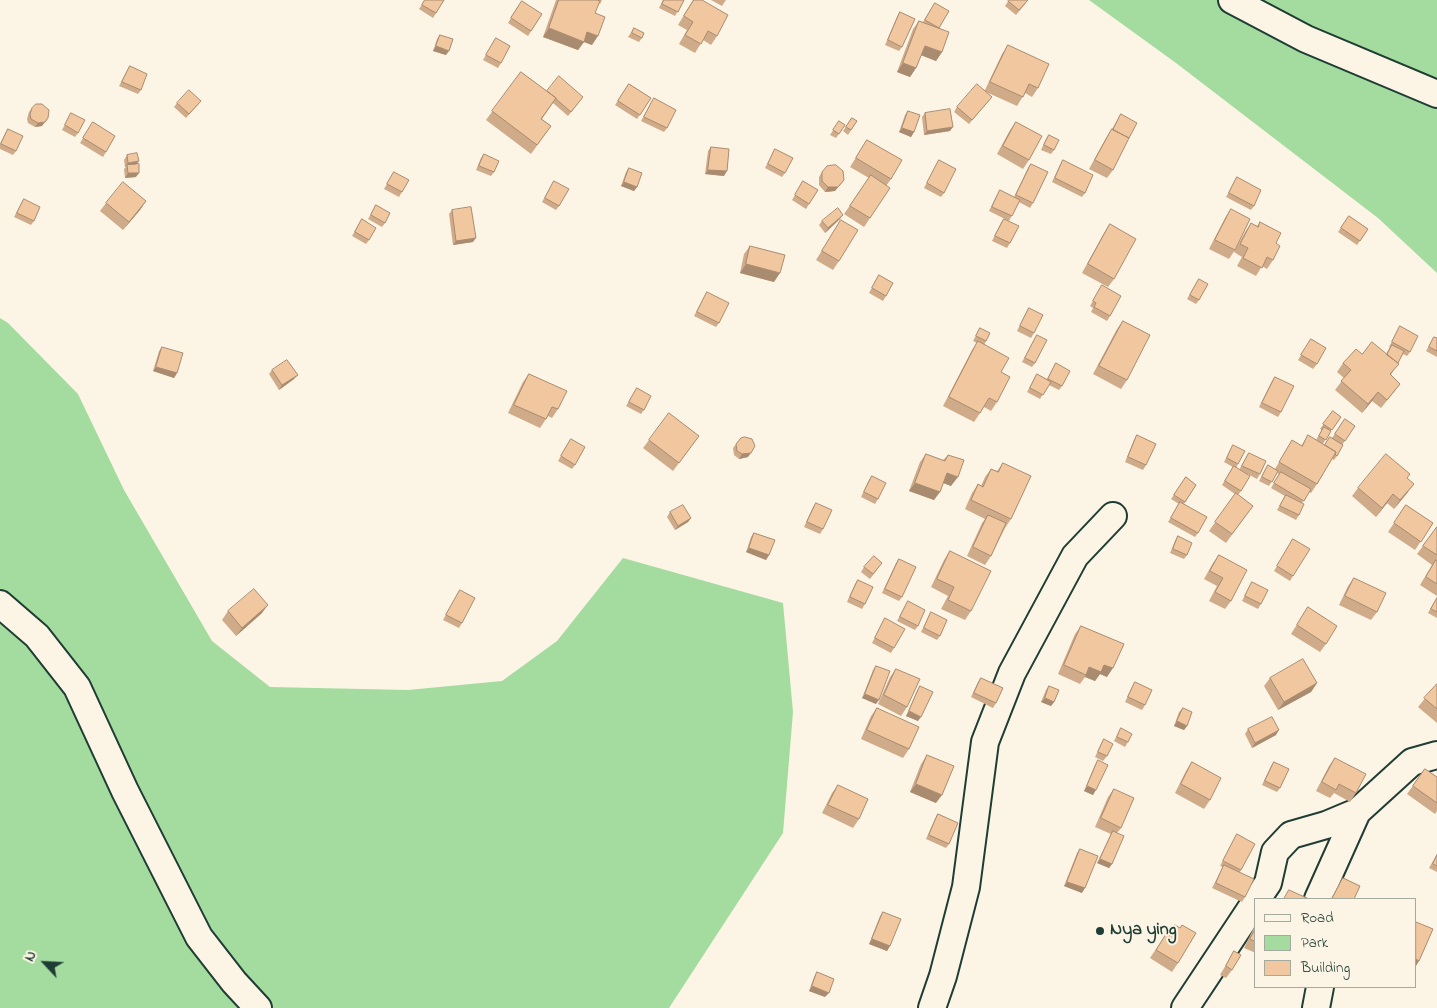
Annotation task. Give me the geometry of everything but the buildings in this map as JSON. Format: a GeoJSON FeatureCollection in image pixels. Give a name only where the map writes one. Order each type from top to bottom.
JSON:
{"type":"FeatureCollection","features":[{"type":"Feature","properties":{"kind":"street"},"geometry":{"type":"LineString","coordinates":[[1232,0],[1306,39],[1437,94]]}},
{"type":"Feature","properties":{"kind":"street"},"geometry":{"type":"LineString","coordinates":[[932,1008],[944,976],[966,887],[985,742],[1012,672],[1075,556],[1113,516]]}},
{"type":"Feature","properties":{"kind":"street"},"geometry":{"type":"LineString","coordinates":[[0,604],[37,636],[77,686],[199,938],[234,982],[258,1008]]}},
{"type":"Feature","properties":{"kind":"street"},"geometry":{"type":"LineString","coordinates":[[1257,898],[1268,883],[1275,852],[1291,835],[1326,825],[1356,812],[1412,762],[1437,756]]}},
{"type":"Feature","properties":{"kind":"street"},"geometry":{"type":"LineString","coordinates":[[1318,898],[1356,812]]}},
{"type":"Feature","properties":{"kind":"street"},"geometry":{"type":"LineString","coordinates":[[1185,1008],[1254,903]]}},
{"type":"Feature","properties":{"kind":"street"},"geometry":{"type":"LineString","coordinates":[[1316,1008],[1320,988]]}},
{"type":"Feature","properties":{"kind":"green space"},"geometry":{"type":"Polygon","coordinates":[[[1089,0],[1437,0],[1437,273],[1378,218],[1176,63],[1089,0]]]}},
{"type":"Feature","properties":{"kind":"green space"},"geometry":{"type":"Polygon","coordinates":[[[0,318],[8,323],[78,394],[124,490],[212,641],[270,687],[408,690],[502,681],[557,641],[623,558],[783,603],[793,712],[783,833],[669,1008],[0,1008],[0,318]]]}},
{"type":"Feature","properties":{"kind":"place","name":"Nya ying"},"geometry":{"type":"Point","coordinates":[1100,931]}}]}
